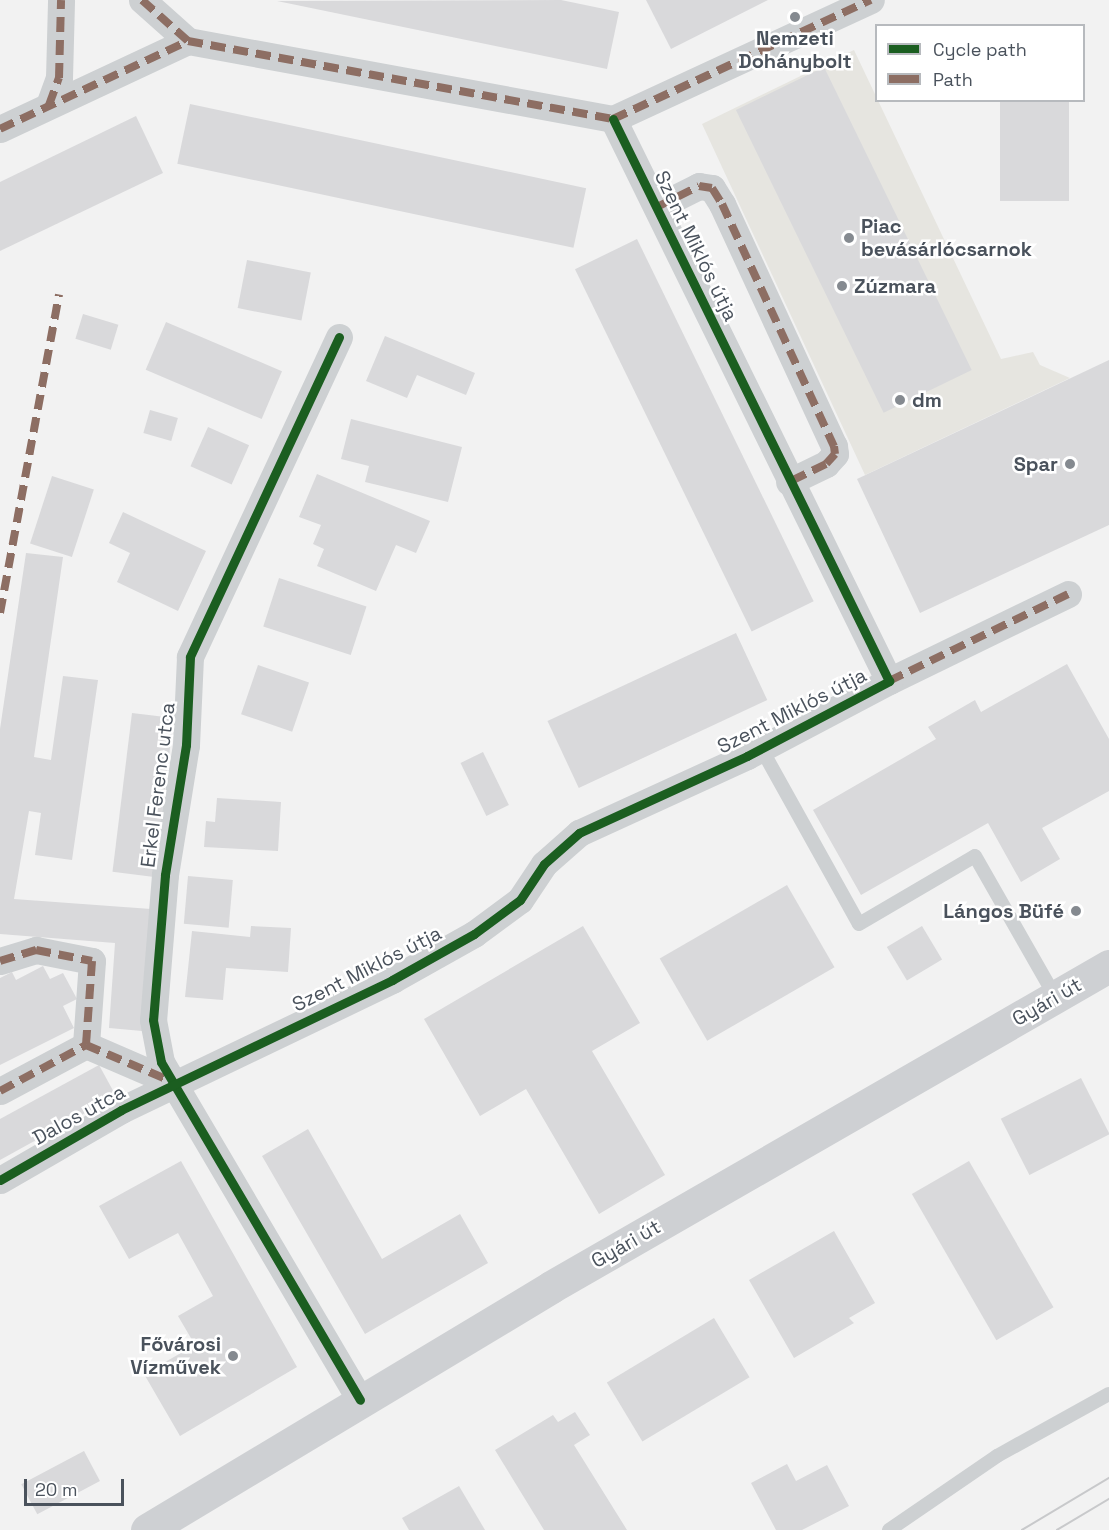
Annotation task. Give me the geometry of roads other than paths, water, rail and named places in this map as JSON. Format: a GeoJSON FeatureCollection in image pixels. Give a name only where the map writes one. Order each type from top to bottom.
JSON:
{"type":"FeatureCollection","features":[{"type":"Feature","properties":{"kind":"street"},"geometry":{"type":"LineString","coordinates":[[49,105],[59,78],[61,0]]}},
{"type":"Feature","properties":{"kind":"street"},"geometry":{"type":"LineString","coordinates":[[142,0],[188,41],[613,119],[871,0]]}},
{"type":"Feature","properties":{"kind":"street"},"geometry":{"type":"LineString","coordinates":[[0,129],[188,41]]}},
{"type":"Feature","properties":{"kind":"street","name":"Szent Miklós útja"},"geometry":{"type":"LineString","coordinates":[[176,1084],[392,980],[474,934],[520,900],[544,864],[579,833],[761,748],[889,681],[789,482],[613,119]]}},
{"type":"Feature","properties":{"kind":"street","name":"Szent Miklós útja"},"geometry":{"type":"LineString","coordinates":[[657,207],[699,186],[712,188],[727,214],[834,447],[835,454],[826,464],[789,482]]}},
{"type":"Feature","properties":{"kind":"street","name":"Erkel Ferenc utca"},"geometry":{"type":"LineString","coordinates":[[339,337],[190,657],[186,745],[165,875],[153,1020],[161,1062],[360,1400]]}},
{"type":"Feature","properties":{"kind":"street"},"geometry":{"type":"LineString","coordinates":[[889,681],[1068,594]]}},
{"type":"Feature","properties":{"kind":"street"},"geometry":{"type":"LineString","coordinates":[[0,962],[36,950],[92,961],[86,1045]]}},
{"type":"Feature","properties":{"kind":"street","name":"Gyári út"},"geometry":{"type":"LineString","coordinates":[[147,1530],[360,1400],[1109,966]]}},
{"type":"Feature","properties":{"kind":"street"},"geometry":{"type":"LineString","coordinates":[[86,1045],[176,1084]]}},
{"type":"Feature","properties":{"kind":"street"},"geometry":{"type":"LineString","coordinates":[[0,1091],[86,1045]]}},
{"type":"Feature","properties":{"kind":"street","name":"Dalos utca"},"geometry":{"type":"LineString","coordinates":[[0,1180],[121,1110],[176,1084]]}},
{"type":"Feature","properties":{"kind":"lane"},"geometry":{"type":"LineString","coordinates":[[761,748],[858,924],[975,856],[1055,996]]}},
{"type":"Feature","properties":{"kind":"lane"},"geometry":{"type":"LineString","coordinates":[[889,1530],[997,1456],[1109,1394]]}},
{"type":"Feature","properties":{"kind":"tram line"},"geometry":{"type":"LineString","coordinates":[[1022,1530],[1109,1478]]}},
{"type":"Feature","properties":{"kind":"tram line"},"geometry":{"type":"LineString","coordinates":[[1057,1530],[1109,1499]]}},
{"type":"Feature","properties":{"kind":"place","name":"Nemzeti Dohánybolt"},"geometry":{"type":"Point","coordinates":[795,17]}},
{"type":"Feature","properties":{"kind":"place","name":"Piac bevásárlócsarnok"},"geometry":{"type":"Point","coordinates":[849,238]}},
{"type":"Feature","properties":{"kind":"place","name":"Zúzmara"},"geometry":{"type":"Point","coordinates":[842,286]}},
{"type":"Feature","properties":{"kind":"place","name":"dm"},"geometry":{"type":"Point","coordinates":[900,400]}},
{"type":"Feature","properties":{"kind":"place","name":"Spar"},"geometry":{"type":"Point","coordinates":[1070,464]}},
{"type":"Feature","properties":{"kind":"place","name":"Lángos Büfé"},"geometry":{"type":"Point","coordinates":[1076,911]}},
{"type":"Feature","properties":{"kind":"place","name":"Fővárosi Vízművek"},"geometry":{"type":"Point","coordinates":[233,1356]}}]}
